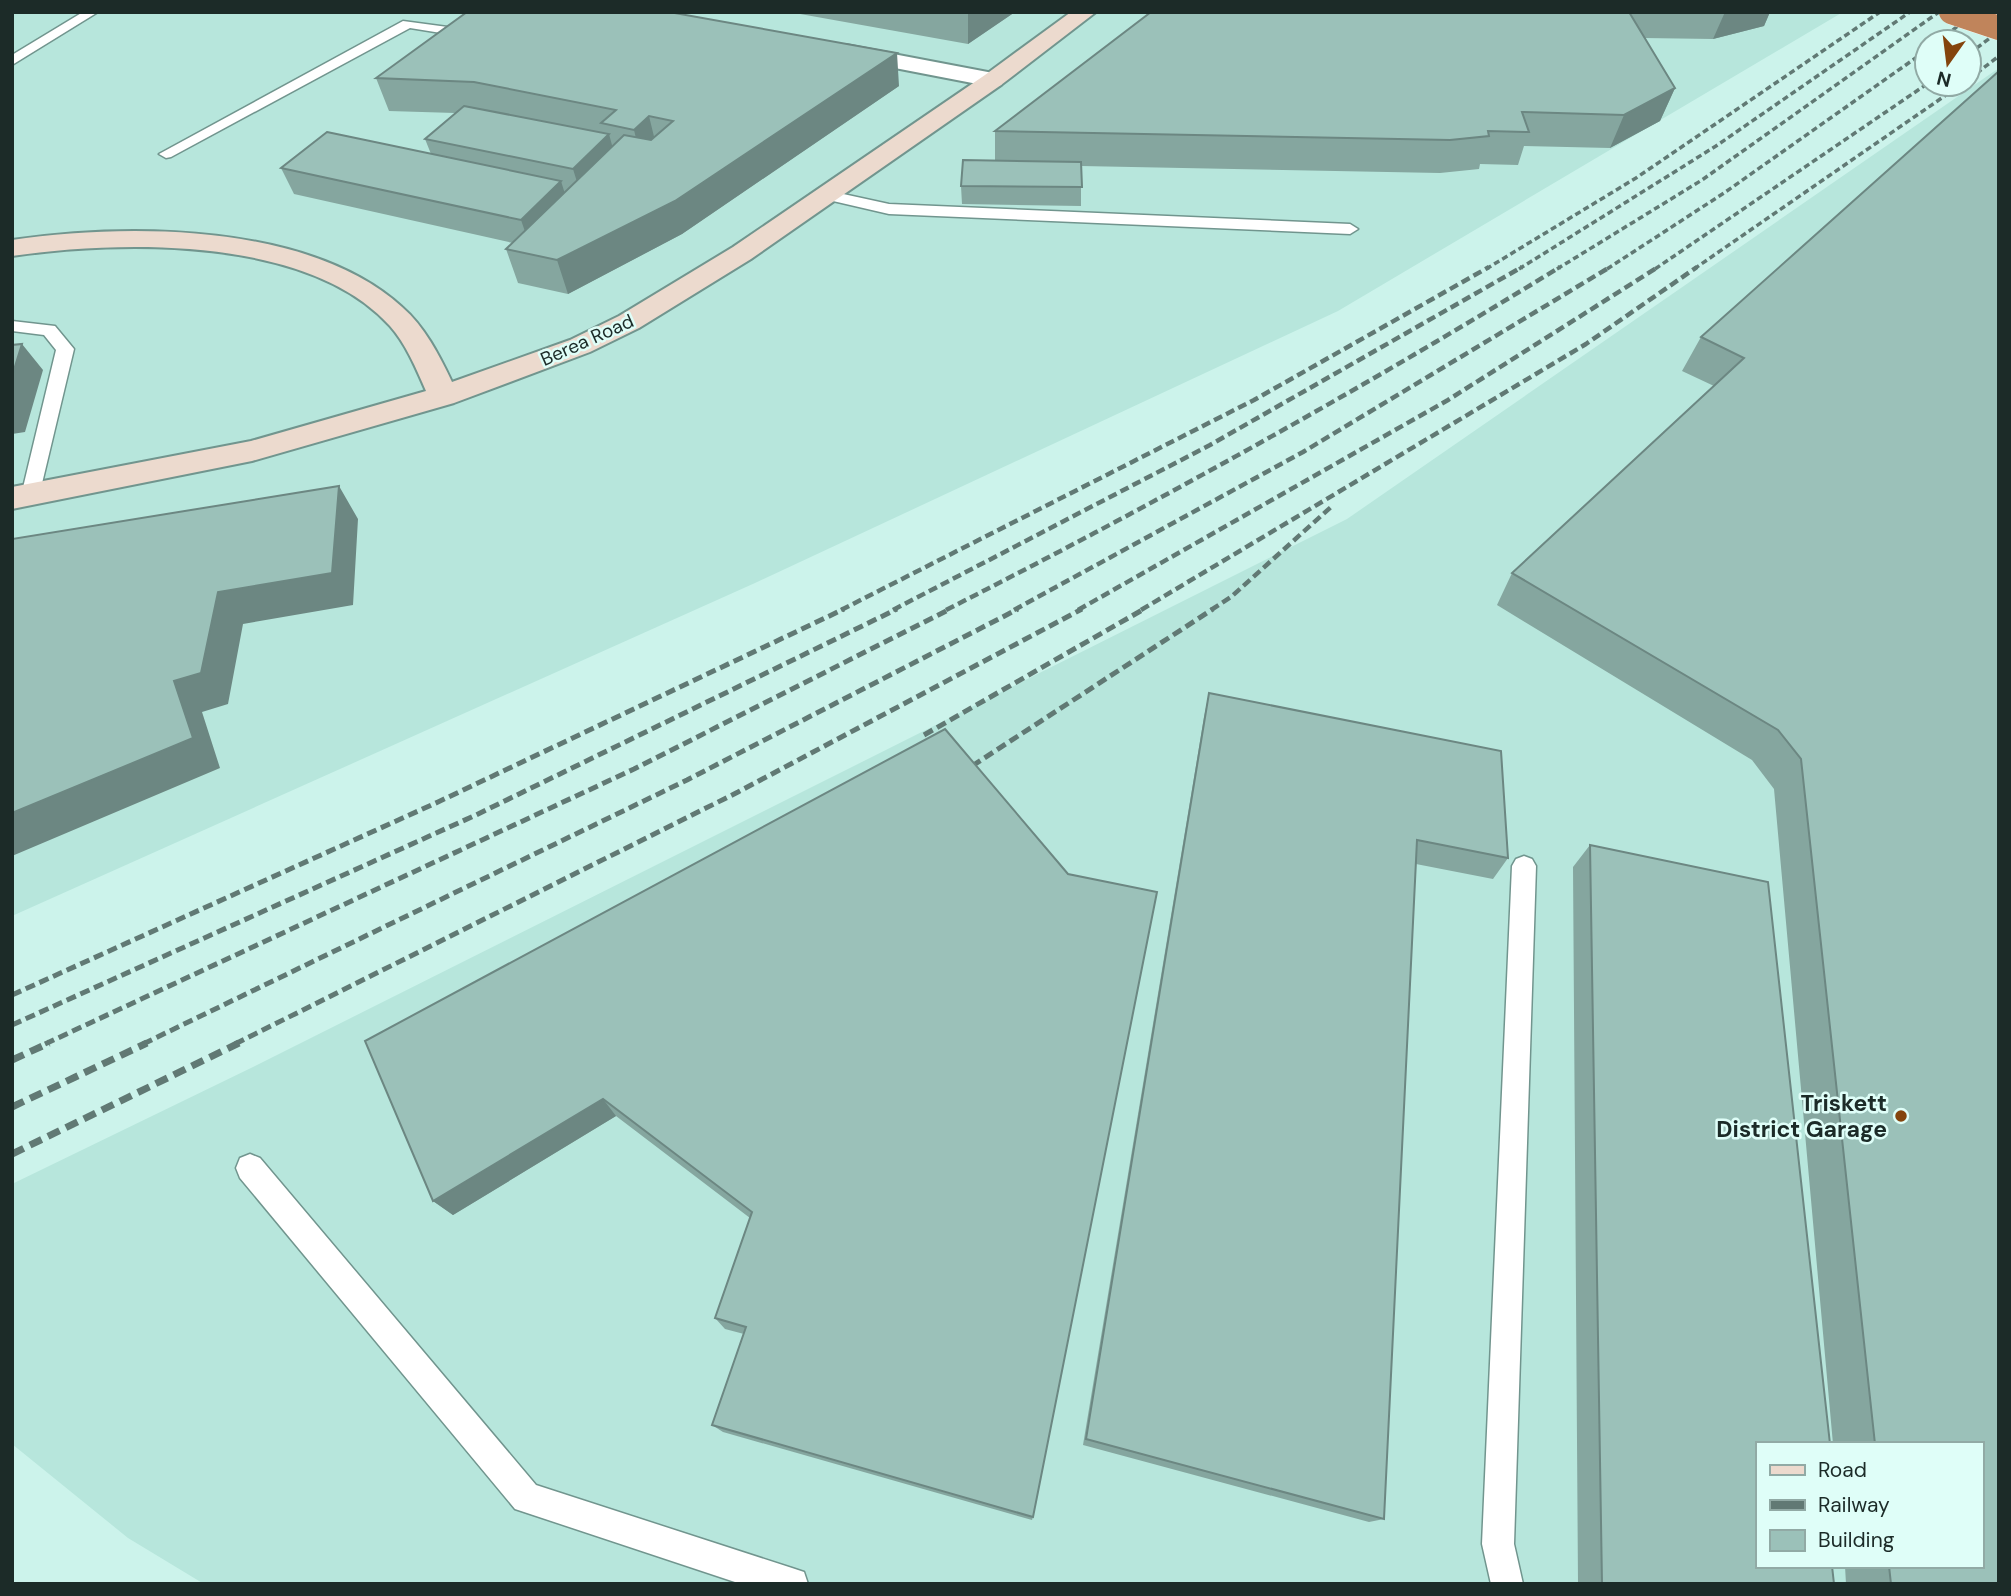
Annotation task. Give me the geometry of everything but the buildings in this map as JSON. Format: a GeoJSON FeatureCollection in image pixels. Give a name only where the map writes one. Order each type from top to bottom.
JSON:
{"type":"FeatureCollection","features":[{"type":"Feature","properties":{"kind":"highway"},"geometry":{"type":"LineString","coordinates":[[1951,12],[1999,26]]}},
{"type":"Feature","properties":{"kind":"highway"},"geometry":{"type":"LineString","coordinates":[[1959,12],[1999,26]]}},
{"type":"Feature","properties":{"kind":"main road","name":"Berea Road"},"geometry":{"type":"LineString","coordinates":[[21,497],[252,451],[443,396],[550,358],[629,322],[742,253],[993,80],[1085,12]]}},
{"type":"Feature","properties":{"kind":"main road"},"geometry":{"type":"LineString","coordinates":[[12,248],[118,239],[190,242],[264,251],[341,277],[389,309],[413,335],[443,396]]}},
{"type":"Feature","properties":{"kind":"street"},"geometry":{"type":"LineString","coordinates":[[828,49],[993,80]]}},
{"type":"Feature","properties":{"kind":"lane"},"geometry":{"type":"LineString","coordinates":[[12,61],[92,12]]}},
{"type":"Feature","properties":{"kind":"lane"},"geometry":{"type":"LineString","coordinates":[[166,154],[408,24],[472,34],[508,12]]}},
{"type":"Feature","properties":{"kind":"lane"},"geometry":{"type":"LineString","coordinates":[[825,195],[889,209],[1350,229]]}},
{"type":"Feature","properties":{"kind":"lane"},"geometry":{"type":"LineString","coordinates":[[12,326],[49,330],[65,349],[21,497]]}},
{"type":"Feature","properties":{"kind":"lane"},"geometry":{"type":"LineString","coordinates":[[1507,1584],[1498,1544],[1524,866]]}},
{"type":"Feature","properties":{"kind":"lane"},"geometry":{"type":"LineString","coordinates":[[250,1168],[526,1498],[792,1584]]}},
{"type":"Feature","properties":{"kind":"shaded area"},"geometry":{"type":"Polygon","coordinates":[[[12,12],[1843,12],[1338,311],[755,583],[12,916],[12,12]]]}},
{"type":"Feature","properties":{"kind":"shaded area"},"geometry":{"type":"Polygon","coordinates":[[[1999,68],[1999,1584],[204,1584],[128,1538],[12,1444],[12,1184],[253,1067],[1347,519],[1956,98],[1983,98],[1983,79],[1999,68]]]}},
{"type":"Feature","properties":{"kind":"railway"},"geometry":{"type":"LineString","coordinates":[[1486,269],[1636,178],[1880,12]]}},
{"type":"Feature","properties":{"kind":"railway"},"geometry":{"type":"LineString","coordinates":[[1519,269],[1716,146],[1910,12]]}},
{"type":"Feature","properties":{"kind":"railway"},"geometry":{"type":"LineString","coordinates":[[1557,269],[1702,180],[1939,12]]}},
{"type":"Feature","properties":{"kind":"railway"},"geometry":{"type":"LineString","coordinates":[[1955,28],[1975,12]]}},
{"type":"Feature","properties":{"kind":"railway"},"geometry":{"type":"LineString","coordinates":[[1983,43],[1999,31]]}},
{"type":"Feature","properties":{"kind":"railway"},"geometry":{"type":"LineString","coordinates":[[1983,68],[1999,56]]}},
{"type":"Feature","properties":{"kind":"railway"},"geometry":{"type":"LineString","coordinates":[[1607,269],[1724,193],[1913,60]]}},
{"type":"Feature","properties":{"kind":"railway"},"geometry":{"type":"LineString","coordinates":[[1657,268],[1913,94]]}},
{"type":"Feature","properties":{"kind":"railway"},"geometry":{"type":"LineString","coordinates":[[1694,269],[1942,98]]}},
{"type":"Feature","properties":{"kind":"railway"},"geometry":{"type":"LineString","coordinates":[[841,610],[1254,400],[1489,267]]}},
{"type":"Feature","properties":{"kind":"railway"},"geometry":{"type":"LineString","coordinates":[[893,610],[1210,445],[1522,267]]}},
{"type":"Feature","properties":{"kind":"railway"},"geometry":{"type":"LineString","coordinates":[[946,610],[1256,445],[1409,358],[1560,267]]}},
{"type":"Feature","properties":{"kind":"railway"},"geometry":{"type":"LineString","coordinates":[[1014,610],[1303,452],[1610,267]]}},
{"type":"Feature","properties":{"kind":"railway"},"geometry":{"type":"LineString","coordinates":[[1141,610],[1586,344],[1697,267]]}},
{"type":"Feature","properties":{"kind":"railway"},"geometry":{"type":"LineString","coordinates":[[1078,610],[1448,400],[1657,268]]}},
{"type":"Feature","properties":{"kind":"railway"},"geometry":{"type":"LineString","coordinates":[[1211,610],[1231,597],[1331,507]]}},
{"type":"Feature","properties":{"kind":"railway"},"geometry":{"type":"LineString","coordinates":[[12,995],[438,802],[844,609]]}},
{"type":"Feature","properties":{"kind":"railway"},"geometry":{"type":"LineString","coordinates":[[12,1025],[476,815],[897,609]]}},
{"type":"Feature","properties":{"kind":"railway"},"geometry":{"type":"LineString","coordinates":[[45,1044],[634,769],[950,609]]}},
{"type":"Feature","properties":{"kind":"railway"},"geometry":{"type":"LineString","coordinates":[[143,1044],[687,780],[1018,609]]}},
{"type":"Feature","properties":{"kind":"railway"},"geometry":{"type":"LineString","coordinates":[[235,1044],[738,792],[1082,609]]}},
{"type":"Feature","properties":{"kind":"railway"},"geometry":{"type":"LineString","coordinates":[[924,735],[1144,609]]}},
{"type":"Feature","properties":{"kind":"railway"},"geometry":{"type":"LineString","coordinates":[[972,766],[1213,609]]}},
{"type":"Feature","properties":{"kind":"railway"},"geometry":{"type":"LineString","coordinates":[[12,1060],[49,1043]]}},
{"type":"Feature","properties":{"kind":"railway"},"geometry":{"type":"LineString","coordinates":[[12,1107],[147,1043]]}},
{"type":"Feature","properties":{"kind":"railway"},"geometry":{"type":"LineString","coordinates":[[12,1154],[239,1043]]}},
{"type":"Feature","properties":{"kind":"place","name":"Triskett District Garage"},"geometry":{"type":"Point","coordinates":[1901,1116]}}]}
